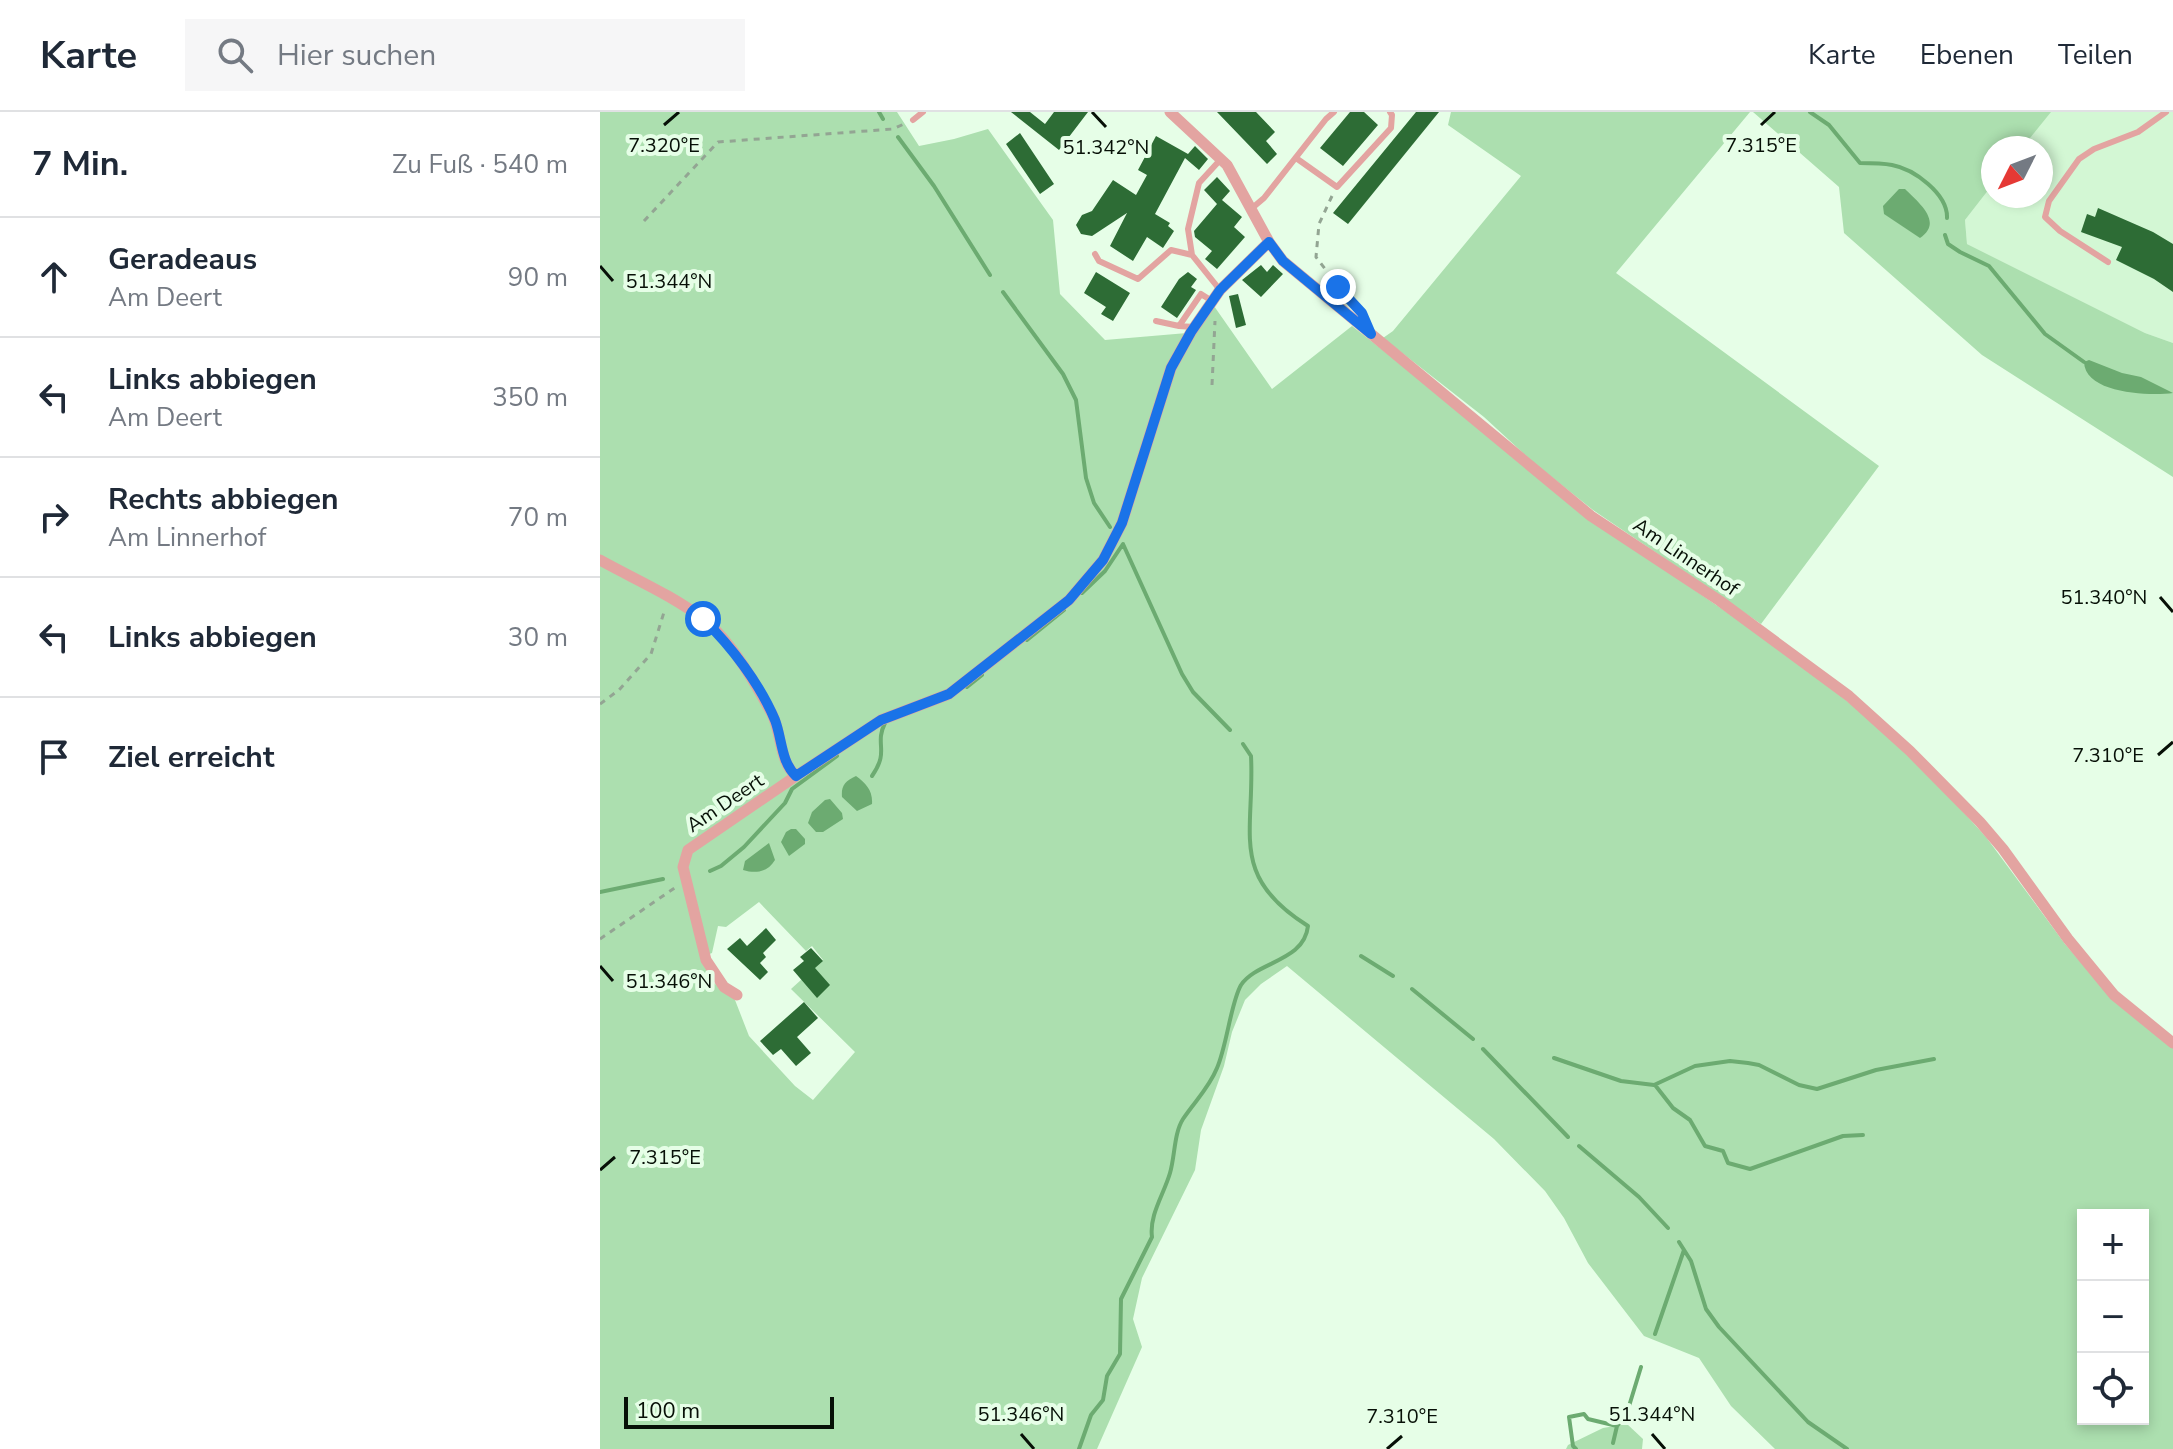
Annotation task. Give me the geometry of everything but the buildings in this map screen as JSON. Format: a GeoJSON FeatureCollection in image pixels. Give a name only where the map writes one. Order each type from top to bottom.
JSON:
{"type":"FeatureCollection","features":[{"type":"Feature","properties":{"kind":"street","name":"Am Linnerhof"},"geometry":{"type":"LineString","coordinates":[[1170,112],[1227,165],[1269,242],[1283,261],[1591,516],[1720,601],[1849,696],[1910,751],[2003,849],[2068,939],[2114,995],[2173,1043]]}},
{"type":"Feature","properties":{"kind":"street","name":"Am Deert"},"geometry":{"type":"LineString","coordinates":[[684,876],[688,850],[881,720],[949,694],[1069,600],[1103,560],[1122,523],[1171,368],[1220,290],[1269,242]]}},
{"type":"Feature","properties":{"kind":"street","name":"Am Deert"},"geometry":{"type":"LineString","coordinates":[[600,560],[672,599],[703,619],[715,631],[754,683],[774,717],[789,769],[796,776]]}},
{"type":"Feature","properties":{"kind":"street"},"geometry":{"type":"LineString","coordinates":[[684,876],[706,960],[724,987],[737,995]]}},
{"type":"Feature","properties":{"kind":"lane"},"geometry":{"type":"LineString","coordinates":[[913,120],[923,112]]}},
{"type":"Feature","properties":{"kind":"lane"},"geometry":{"type":"LineString","coordinates":[[1251,209],[1264,198],[1296,158],[1324,115],[1334,112]]}},
{"type":"Feature","properties":{"kind":"lane"},"geometry":{"type":"LineString","coordinates":[[1296,158],[1337,187],[1391,128],[1390,112]]}},
{"type":"Feature","properties":{"kind":"lane"},"geometry":{"type":"LineString","coordinates":[[2108,262],[2060,231],[2045,217],[2049,201],[2079,159],[2094,149],[2138,132],[2166,112]]}},
{"type":"Feature","properties":{"kind":"lane"},"geometry":{"type":"LineString","coordinates":[[1220,290],[1192,255],[1188,229],[1199,183],[1221,159]]}},
{"type":"Feature","properties":{"kind":"lane"},"geometry":{"type":"LineString","coordinates":[[1095,254],[1099,261],[1138,279],[1171,250],[1192,255]]}},
{"type":"Feature","properties":{"kind":"lane"},"geometry":{"type":"LineString","coordinates":[[1179,326],[1201,294],[1212,301]]}},
{"type":"Feature","properties":{"kind":"lane"},"geometry":{"type":"LineString","coordinates":[[1156,321],[1194,327]]}},
{"type":"Feature","properties":{"kind":"path"},"geometry":{"type":"LineString","coordinates":[[644,221],[718,142],[893,129],[913,120]]}},
{"type":"Feature","properties":{"kind":"path"},"geometry":{"type":"LineString","coordinates":[[1337,187],[1319,224],[1316,257],[1346,296]]}},
{"type":"Feature","properties":{"kind":"path"},"geometry":{"type":"LineString","coordinates":[[1212,385],[1217,313]]}},
{"type":"Feature","properties":{"kind":"path"},"geometry":{"type":"LineString","coordinates":[[600,704],[619,690],[651,654],[661,616],[672,599]]}},
{"type":"Feature","properties":{"kind":"path"},"geometry":{"type":"LineString","coordinates":[[600,939],[676,887],[684,876]]}},
{"type":"Feature","properties":{"kind":"shaded area"},"geometry":{"type":"Polygon","coordinates":[[[600,112],[897,112],[919,146],[988,129],[1053,220],[1060,294],[1105,340],[1187,333],[1156,403],[1112,537],[1061,613],[1086,589],[1109,557],[1125,524],[1172,370],[1199,323],[1214,306],[1272,389],[1352,326],[1480,426],[1591,519],[1792,657],[1862,713],[1926,771],[1986,837],[2065,944],[2110,996],[2173,1048],[2173,1449],[1775,1449],[1731,1406],[1699,1358],[1644,1336],[1588,1263],[1564,1218],[1545,1191],[1494,1139],[1287,966],[1245,1000],[1232,1032],[1224,1066],[1201,1130],[1195,1170],[1142,1278],[1133,1319],[1142,1347],[1097,1449],[600,1449],[600,112]],[[690,888],[684,890],[702,959],[714,983],[735,1000],[749,1036],[795,1086],[813,1100],[855,1052],[791,989],[823,960],[812,946],[806,951],[759,902],[726,927],[718,926],[712,953],[707,955],[690,888]]]}},
{"type":"Feature","properties":{"kind":"shaded area"},"geometry":{"type":"Polygon","coordinates":[[[1451,112],[1750,112],[1616,273],[1879,466],[1761,624],[1593,510],[1534,463],[1484,417],[1383,338],[1393,331],[1521,176],[1448,125],[1451,112]]]}},
{"type":"Feature","properties":{"kind":"shaded area"},"geometry":{"type":"Polygon","coordinates":[[[1753,112],[2051,112],[2032,136],[1981,136],[1981,199],[1965,220],[1967,244],[2145,333],[2173,343],[2173,477],[1982,355],[1844,233],[1839,187],[1753,112]]]}},
{"type":"Feature","properties":{"kind":"shaded area"},"geometry":{"type":"Polygon","coordinates":[[[2050,112],[2173,112],[2173,343],[2145,333],[1967,244],[1965,220],[1981,199],[1981,208],[2053,208],[2053,136],[2031,136],[2050,112]]]}},
{"type":"Feature","properties":{"kind":"shaded area"},"geometry":{"type":"Polygon","coordinates":[[[1899,189],[1905,189],[1916,200],[1929,219],[1927,232],[1920,238],[1884,214],[1883,206],[1899,189]]]}},
{"type":"Feature","properties":{"kind":"shaded area"},"geometry":{"type":"Polygon","coordinates":[[[2089,360],[2141,377],[2173,393],[2135,393],[2107,387],[2087,373],[2084,362],[2089,360]]]}},
{"type":"Feature","properties":{"kind":"shaded area"},"geometry":{"type":"Polygon","coordinates":[[[856,776],[868,788],[872,799],[872,804],[857,811],[842,797],[844,784],[856,776]]]}},
{"type":"Feature","properties":{"kind":"shaded area"},"geometry":{"type":"Polygon","coordinates":[[[830,799],[842,813],[843,819],[823,832],[816,832],[808,823],[812,812],[830,799]]]}},
{"type":"Feature","properties":{"kind":"shaded area"},"geometry":{"type":"Polygon","coordinates":[[[791,829],[796,829],[805,839],[805,844],[789,856],[781,842],[791,829]]]}},
{"type":"Feature","properties":{"kind":"shaded area"},"geometry":{"type":"Polygon","coordinates":[[[769,843],[775,860],[772,864],[761,871],[743,870],[745,861],[769,843]]]}},
{"type":"Feature","properties":{"kind":"shaded area"},"geometry":{"type":"Polygon","coordinates":[[[1627,1424],[1643,1439],[1642,1449],[1566,1449],[1568,1445],[1603,1428],[1627,1424]]]}},
{"type":"Feature","properties":{"kind":"waterway"},"geometry":{"type":"LineString","coordinates":[[879,112],[883,119]]}},
{"type":"Feature","properties":{"kind":"waterway"},"geometry":{"type":"LineString","coordinates":[[1810,112],[1829,125],[1860,163],[1901,167],[1919,177],[1942,200],[1947,218]]}},
{"type":"Feature","properties":{"kind":"waterway"},"geometry":{"type":"LineString","coordinates":[[898,137],[934,186],[990,275]]}},
{"type":"Feature","properties":{"kind":"waterway"},"geometry":{"type":"LineString","coordinates":[[1945,235],[1948,244],[1989,266],[2045,334],[2084,362]]}},
{"type":"Feature","properties":{"kind":"waterway"},"geometry":{"type":"LineString","coordinates":[[1003,292],[1063,374],[1076,400],[1086,478],[1094,503],[1110,527]]}},
{"type":"Feature","properties":{"kind":"waterway"},"geometry":{"type":"LineString","coordinates":[[1082,593],[1105,571],[1123,544],[1182,674],[1193,692],[1230,730]]}},
{"type":"Feature","properties":{"kind":"waterway"},"geometry":{"type":"LineString","coordinates":[[1027,640],[1064,610]]}},
{"type":"Feature","properties":{"kind":"waterway"},"geometry":{"type":"LineString","coordinates":[[967,687],[982,675]]}},
{"type":"Feature","properties":{"kind":"waterway"},"geometry":{"type":"LineString","coordinates":[[872,776],[880,760],[885,723]]}},
{"type":"Feature","properties":{"kind":"waterway"},"geometry":{"type":"LineString","coordinates":[[1079,1449],[1091,1415],[1103,1400],[1107,1376],[1120,1354],[1121,1299],[1152,1237],[1153,1221],[1170,1173],[1180,1125],[1214,1075],[1241,985],[1248,977],[1298,947],[1305,938],[1308,926],[1283,907],[1266,889],[1256,871],[1250,830],[1251,756],[1243,744]]}},
{"type":"Feature","properties":{"kind":"waterway"},"geometry":{"type":"LineString","coordinates":[[710,871],[744,847],[785,803],[792,789],[837,756]]}},
{"type":"Feature","properties":{"kind":"waterway"},"geometry":{"type":"LineString","coordinates":[[600,892],[663,879]]}},
{"type":"Feature","properties":{"kind":"waterway"},"geometry":{"type":"LineString","coordinates":[[1361,956],[1393,976]]}},
{"type":"Feature","properties":{"kind":"waterway"},"geometry":{"type":"LineString","coordinates":[[1412,989],[1473,1039]]}},
{"type":"Feature","properties":{"kind":"waterway"},"geometry":{"type":"LineString","coordinates":[[1483,1049],[1568,1137]]}},
{"type":"Feature","properties":{"kind":"waterway"},"geometry":{"type":"LineString","coordinates":[[1554,1058],[1621,1081],[1654,1085],[1695,1066],[1730,1061],[1748,1063],[1759,1065],[1799,1085],[1817,1089],[1876,1070],[1934,1059]]}},
{"type":"Feature","properties":{"kind":"waterway"},"geometry":{"type":"LineString","coordinates":[[1655,1085],[1673,1108],[1690,1120],[1705,1146],[1723,1151],[1728,1163],[1750,1169],[1843,1136],[1863,1135]]}},
{"type":"Feature","properties":{"kind":"waterway"},"geometry":{"type":"LineString","coordinates":[[1579,1146],[1639,1197],[1668,1228]]}},
{"type":"Feature","properties":{"kind":"waterway"},"geometry":{"type":"LineString","coordinates":[[1679,1242],[1691,1261],[1706,1309],[1719,1327],[1808,1422],[1847,1449]]}},
{"type":"Feature","properties":{"kind":"waterway"},"geometry":{"type":"LineString","coordinates":[[1655,1334],[1684,1250]]}},
{"type":"Feature","properties":{"kind":"waterway"},"geometry":{"type":"LineString","coordinates":[[1613,1443],[1617,1426],[1626,1416],[1641,1367]]}},
{"type":"Feature","properties":{"kind":"waterway"},"geometry":{"type":"LineString","coordinates":[[1576,1449],[1569,1417],[1584,1414],[1588,1419],[1617,1426]]}},
{"type":"Feature","properties":{"kind":"route"},"geometry":{"type":"LineString","coordinates":[[703,619],[754,683],[774,717],[789,769],[796,776],[881,720],[949,694],[1069,600],[1103,560],[1116,537],[1171,368],[1191,332],[1220,290],[1269,242],[1283,261],[1371,334],[1362,313],[1338,287]]}}]}
